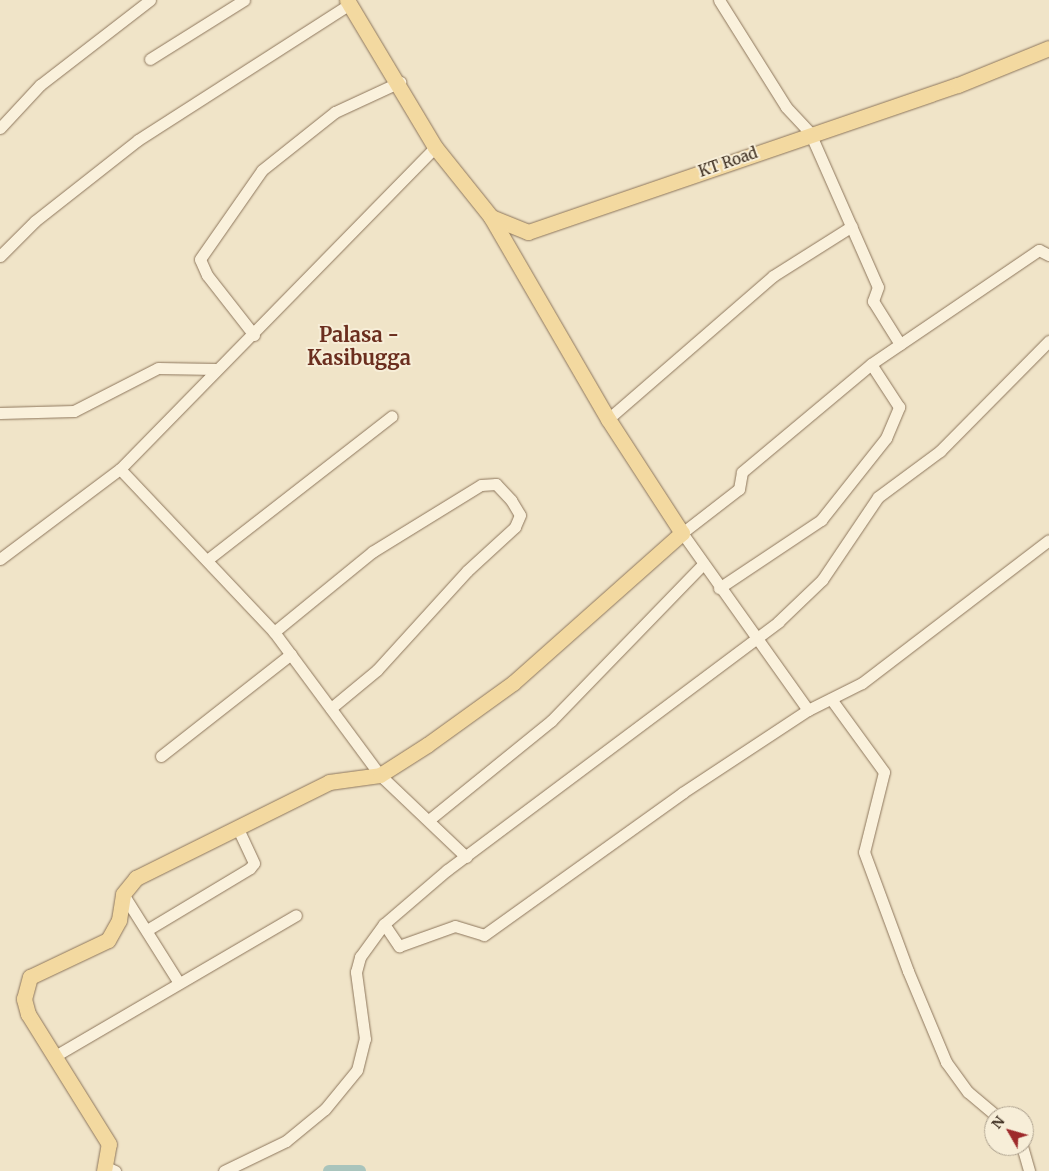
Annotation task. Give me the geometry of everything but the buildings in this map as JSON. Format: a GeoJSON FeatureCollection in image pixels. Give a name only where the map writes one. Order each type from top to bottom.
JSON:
{"type":"FeatureCollection","features":[{"type":"Feature","properties":{"kind":"main road","name":"KT Road"},"geometry":{"type":"LineString","coordinates":[[349,2],[400,82],[435,147],[491,217],[528,232],[810,133],[958,86],[1049,48]]}},
{"type":"Feature","properties":{"kind":"main road"},"geometry":{"type":"LineString","coordinates":[[108,1170],[109,1144],[28,1014],[24,999],[30,977],[108,940],[120,920],[123,894],[136,878],[238,829],[329,782],[380,775],[513,683],[682,533],[608,419],[491,217]]}},
{"type":"Feature","properties":{"kind":"street"},"geometry":{"type":"LineString","coordinates":[[0,128],[40,84],[150,0]]}},
{"type":"Feature","properties":{"kind":"street"},"geometry":{"type":"LineString","coordinates":[[150,60],[244,0]]}},
{"type":"Feature","properties":{"kind":"street"},"geometry":{"type":"LineString","coordinates":[[719,0],[786,107],[810,133],[878,287],[873,301],[900,344]]}},
{"type":"Feature","properties":{"kind":"street"},"geometry":{"type":"LineString","coordinates":[[0,256],[35,221],[138,140],[349,2]]}},
{"type":"Feature","properties":{"kind":"street"},"geometry":{"type":"LineString","coordinates":[[254,335],[207,275],[200,259],[262,170],[275,158],[335,112],[400,82]]}},
{"type":"Feature","properties":{"kind":"street"},"geometry":{"type":"LineString","coordinates":[[0,559],[120,469],[216,369],[254,335],[435,147]]}},
{"type":"Feature","properties":{"kind":"street"},"geometry":{"type":"LineString","coordinates":[[608,419],[774,276],[852,226]]}},
{"type":"Feature","properties":{"kind":"street"},"geometry":{"type":"LineString","coordinates":[[808,710],[753,638],[682,533],[739,489],[742,472],[871,364],[1039,250],[1049,255]]}},
{"type":"Feature","properties":{"kind":"street"},"geometry":{"type":"LineString","coordinates":[[224,1171],[286,1141],[325,1109],[357,1070],[365,1039],[356,972],[360,957],[384,924],[466,856],[566,785],[753,638],[778,622],[822,580],[878,497],[940,451],[1049,341]]}},
{"type":"Feature","properties":{"kind":"street"},"geometry":{"type":"LineString","coordinates":[[719,588],[821,520],[886,438],[900,407],[871,364]]}},
{"type":"Feature","properties":{"kind":"street"},"geometry":{"type":"LineString","coordinates":[[0,413],[74,411],[158,368],[216,369]]}},
{"type":"Feature","properties":{"kind":"street"},"geometry":{"type":"LineString","coordinates":[[207,560],[392,416]]}},
{"type":"Feature","properties":{"kind":"street"},"geometry":{"type":"LineString","coordinates":[[120,469],[274,632],[380,775],[430,819],[466,856]]}},
{"type":"Feature","properties":{"kind":"street"},"geometry":{"type":"LineString","coordinates":[[274,632],[372,552],[481,485],[496,484],[511,500],[520,515],[516,527],[466,571],[377,670],[331,708]]}},
{"type":"Feature","properties":{"kind":"street"},"geometry":{"type":"LineString","coordinates":[[384,924],[399,946],[455,926],[484,935],[682,793],[808,710],[831,699],[936,630],[1049,540]]}},
{"type":"Feature","properties":{"kind":"street"},"geometry":{"type":"LineString","coordinates":[[430,819],[551,721],[703,564]]}},
{"type":"Feature","properties":{"kind":"street"},"geometry":{"type":"LineString","coordinates":[[161,756],[291,654]]}},
{"type":"Feature","properties":{"kind":"street"},"geometry":{"type":"LineString","coordinates":[[831,699],[884,772],[864,852],[908,971],[946,1062],[978,1104],[984,1108]]}},
{"type":"Feature","properties":{"kind":"street"},"geometry":{"type":"LineString","coordinates":[[147,930],[250,868],[254,863],[238,829]]}},
{"type":"Feature","properties":{"kind":"street"},"geometry":{"type":"LineString","coordinates":[[123,894],[179,983]]}},
{"type":"Feature","properties":{"kind":"street"},"geometry":{"type":"LineString","coordinates":[[55,1056],[296,915]]}},
{"type":"Feature","properties":{"kind":"street"},"geometry":{"type":"LineString","coordinates":[[1024,1156],[1028,1171]]}},
{"type":"Feature","properties":{"kind":"waterway"},"geometry":{"type":"LineString","coordinates":[[329,1171],[360,1171]]}},
{"type":"Feature","properties":{"kind":"district","name":"Palasa - Kasibugga"},"geometry":{"type":"Point","coordinates":[359,346]}}]}
